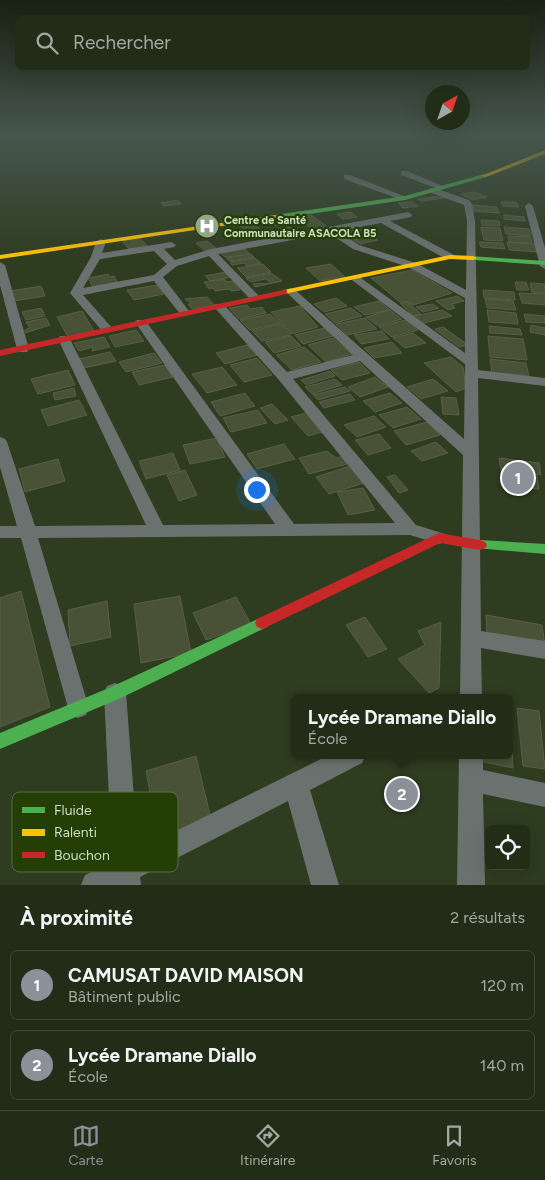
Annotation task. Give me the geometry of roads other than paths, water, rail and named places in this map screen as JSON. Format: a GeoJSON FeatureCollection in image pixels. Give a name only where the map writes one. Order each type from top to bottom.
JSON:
{"type":"FeatureCollection","features":[{"type":"Feature","properties":{"kind":"street"},"geometry":{"type":"LineString","coordinates":[[413,176],[468,204],[471,221],[471,638],[469,694]]}},
{"type":"Feature","properties":{"kind":"street"},"geometry":{"type":"LineString","coordinates":[[0,257],[405,198],[481,176]]}},
{"type":"Feature","properties":{"kind":"street"},"geometry":{"type":"LineString","coordinates":[[347,177],[405,198]]}},
{"type":"Feature","properties":{"kind":"street"},"geometry":{"type":"LineString","coordinates":[[0,353],[450,257],[471,257],[545,264],[529,206]]}},
{"type":"Feature","properties":{"kind":"street"},"geometry":{"type":"LineString","coordinates":[[75,293],[157,277],[173,264],[211,252],[408,214]]}},
{"type":"Feature","properties":{"kind":"street"},"geometry":{"type":"LineString","coordinates":[[382,220],[450,257]]}},
{"type":"Feature","properties":{"kind":"street"},"geometry":{"type":"LineString","coordinates":[[330,230],[356,247],[412,265],[471,297]]}},
{"type":"Feature","properties":{"kind":"street"},"geometry":{"type":"LineString","coordinates":[[75,293],[96,257],[101,242]]}},
{"type":"Feature","properties":{"kind":"street"},"geometry":{"type":"LineString","coordinates":[[96,257],[171,245]]}},
{"type":"Feature","properties":{"kind":"street"},"geometry":{"type":"LineString","coordinates":[[156,247],[173,264]]}},
{"type":"Feature","properties":{"kind":"street"},"geometry":{"type":"LineString","coordinates":[[211,252],[255,298]]}},
{"type":"Feature","properties":{"kind":"street"},"geometry":{"type":"LineString","coordinates":[[0,265],[23,349]]}},
{"type":"Feature","properties":{"kind":"street"},"geometry":{"type":"LineString","coordinates":[[157,277],[185,313]]}},
{"type":"Feature","properties":{"kind":"street"},"geometry":{"type":"LineString","coordinates":[[354,278],[471,368],[545,382]]}},
{"type":"Feature","properties":{"kind":"street"},"geometry":{"type":"LineString","coordinates":[[290,291],[471,454]]}},
{"type":"Feature","properties":{"kind":"street"},"geometry":{"type":"LineString","coordinates":[[75,293],[107,330]]}},
{"type":"Feature","properties":{"kind":"street"},"geometry":{"type":"LineString","coordinates":[[219,306],[284,376],[410,529]]}},
{"type":"Feature","properties":{"kind":"street"},"geometry":{"type":"LineString","coordinates":[[141,322],[289,530]]}},
{"type":"Feature","properties":{"kind":"street"},"geometry":{"type":"LineString","coordinates":[[64,339],[158,531]]}},
{"type":"Feature","properties":{"kind":"street"},"geometry":{"type":"LineString","coordinates":[[284,376],[363,356]]}},
{"type":"Feature","properties":{"kind":"street"},"geometry":{"type":"LineString","coordinates":[[0,442],[28,532],[78,708]]}},
{"type":"Feature","properties":{"kind":"street"},"geometry":{"type":"LineString","coordinates":[[0,532],[410,529],[439,538],[471,544],[545,549]]}},
{"type":"Feature","properties":{"kind":"street"},"geometry":{"type":"LineString","coordinates":[[0,741],[114,693],[439,538]]}},
{"type":"Feature","properties":{"kind":"street"},"geometry":{"type":"LineString","coordinates":[[471,638],[545,650]]}},
{"type":"Feature","properties":{"kind":"street"},"geometry":{"type":"LineString","coordinates":[[114,693],[120,792]]}},
{"type":"Feature","properties":{"kind":"street"},"geometry":{"type":"LineString","coordinates":[[178,849],[346,759]]}},
{"type":"Feature","properties":{"kind":"street"},"geometry":{"type":"LineString","coordinates":[[471,885],[471,767],[545,795]]}},
{"type":"Feature","properties":{"kind":"street"},"geometry":{"type":"LineString","coordinates":[[296,785],[324,885]]}},
{"type":"Feature","properties":{"kind":"street"},"geometry":{"type":"LineString","coordinates":[[95,885],[126,877]]}},
{"type":"Feature","properties":{"kind":"place","name":"Centre de Santé Communautaire ASACOLA B5"},"geometry":{"type":"Point","coordinates":[207,226]}},
{"type":"Feature","properties":{"kind":"place","name":"CAMUSAT DAVID MAISON"},"geometry":{"type":"Point","coordinates":[518,478]}},
{"type":"Feature","properties":{"kind":"place","name":"Lycée Dramane Diallo"},"geometry":{"type":"Point","coordinates":[402,794]}}]}
